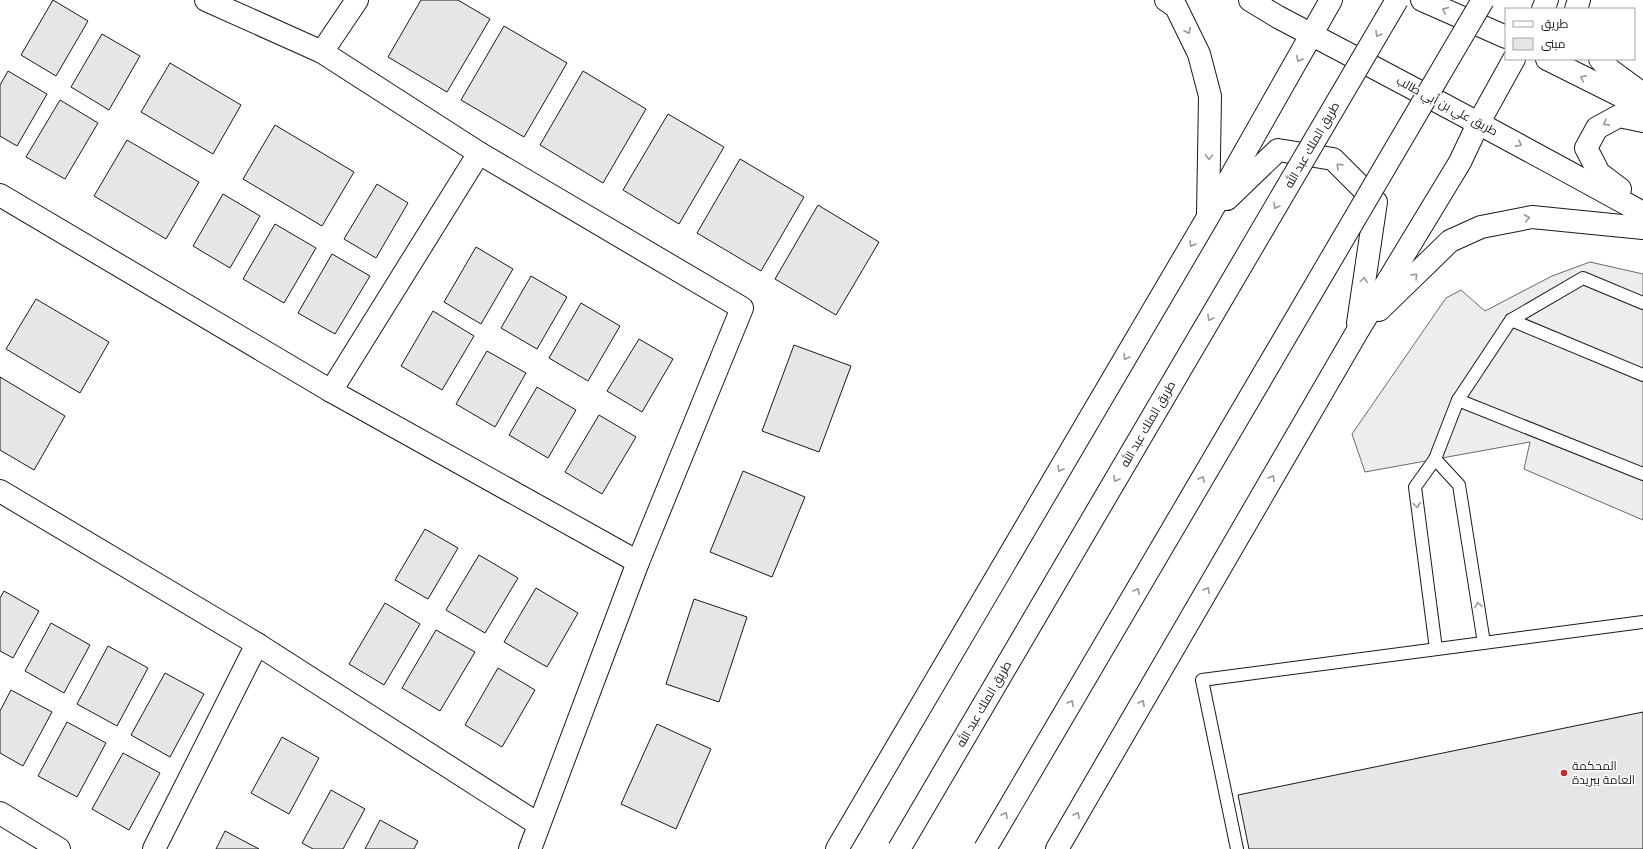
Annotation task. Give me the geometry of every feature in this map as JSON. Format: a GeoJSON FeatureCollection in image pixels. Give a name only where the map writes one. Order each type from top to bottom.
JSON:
{"type":"FeatureCollection","features":[{"type":"Feature","properties":{"kind":"main road"},"geometry":{"type":"LineString","coordinates":[[206,0],[322,52],[479,153],[742,308],[638,562],[538,824],[530,849]]}},
{"type":"Feature","properties":{"kind":"main road"},"geometry":{"type":"LineString","coordinates":[[322,52],[357,0]]}},
{"type":"Feature","properties":{"kind":"main road"},"geometry":{"type":"LineString","coordinates":[[1166,0],[1176,7],[1199,54],[1210,96],[1208,217]]}},
{"type":"Feature","properties":{"kind":"main road","name":"طريق علي بن أبي طالب"},"geometry":{"type":"LineString","coordinates":[[1250,0],[1478,124],[1518,143],[1643,213]]}},
{"type":"Feature","properties":{"kind":"main road"},"geometry":{"type":"LineString","coordinates":[[837,849],[1208,217],[1331,0]]}},
{"type":"Feature","properties":{"kind":"main road","name":"طريق الملك عبد الله"},"geometry":{"type":"LineString","coordinates":[[899,849],[1397,0]]}},
{"type":"Feature","properties":{"kind":"main road"},"geometry":{"type":"LineString","coordinates":[[1422,0],[1505,37]]}},
{"type":"Feature","properties":{"kind":"main road"},"geometry":{"type":"LineString","coordinates":[[985,849],[1483,0]]}},
{"type":"Feature","properties":{"kind":"main road"},"geometry":{"type":"LineString","coordinates":[[1057,849],[1357,332],[1460,162],[1478,124],[1513,60]]}},
{"type":"Feature","properties":{"kind":"main road"},"geometry":{"type":"LineString","coordinates":[[1549,60],[1643,107]]}},
{"type":"Feature","properties":{"kind":"main road"},"geometry":{"type":"LineString","coordinates":[[1601,60],[1610,70],[1643,94]]}},
{"type":"Feature","properties":{"kind":"main road"},"geometry":{"type":"LineString","coordinates":[[1643,121],[1619,116],[1598,128],[1586,148],[1599,173],[1643,206]]}},
{"type":"Feature","properties":{"kind":"main road"},"geometry":{"type":"LineString","coordinates":[[1208,217],[1278,150],[1333,159],[1376,202],[1357,332]]}},
{"type":"Feature","properties":{"kind":"main road"},"geometry":{"type":"LineString","coordinates":[[331,391],[479,153]]}},
{"type":"Feature","properties":{"kind":"main road"},"geometry":{"type":"LineString","coordinates":[[0,195],[331,391],[638,562]]}},
{"type":"Feature","properties":{"kind":"main road"},"geometry":{"type":"LineString","coordinates":[[1357,332],[1450,241],[1481,228],[1532,217],[1643,228]]}},
{"type":"Feature","properties":{"kind":"main road"},"geometry":{"type":"LineString","coordinates":[[0,492],[257,644],[538,824]]}},
{"type":"Feature","properties":{"kind":"main road"},"geometry":{"type":"LineString","coordinates":[[154,849],[257,644]]}},
{"type":"Feature","properties":{"kind":"main road"},"geometry":{"type":"LineString","coordinates":[[0,813],[59,849]]}},
{"type":"Feature","properties":{"kind":"lane"},"geometry":{"type":"LineString","coordinates":[[1436,649],[1415,486],[1435,459],[1458,400],[1512,320],[1583,278],[1643,302]]}},
{"type":"Feature","properties":{"kind":"lane"},"geometry":{"type":"LineString","coordinates":[[1512,320],[1643,375]]}},
{"type":"Feature","properties":{"kind":"lane"},"geometry":{"type":"LineString","coordinates":[[1458,400],[1643,474]]}},
{"type":"Feature","properties":{"kind":"lane"},"geometry":{"type":"LineString","coordinates":[[1435,459],[1459,485],[1484,643]]}},
{"type":"Feature","properties":{"kind":"lane"},"geometry":{"type":"LineString","coordinates":[[1237,849],[1202,680],[1643,622]]}},
{"type":"Feature","properties":{"kind":"shaded area"},"geometry":{"type":"Polygon","coordinates":[[[1590,262],[1643,274],[1643,520],[1524,469],[1530,442],[1365,472],[1352,434],[1446,298],[1461,290],[1485,311],[1552,276],[1590,262]]]}},
{"type":"Feature","properties":{"kind":"building"},"geometry":{"type":"Polygon","coordinates":[[[53,0],[88,21],[56,76],[21,55],[53,0]]]}},
{"type":"Feature","properties":{"kind":"building"},"geometry":{"type":"Polygon","coordinates":[[[421,0],[458,0],[490,19],[447,92],[388,57],[421,0]]]}},
{"type":"Feature","properties":{"kind":"building"},"geometry":{"type":"Polygon","coordinates":[[[504,26],[567,63],[524,137],[461,100],[504,26]]]}},
{"type":"Feature","properties":{"kind":"building"},"geometry":{"type":"Polygon","coordinates":[[[102,34],[140,56],[109,110],[71,87],[102,34]]]}},
{"type":"Feature","properties":{"kind":"building"},"geometry":{"type":"Polygon","coordinates":[[[170,63],[241,105],[213,154],[141,112],[170,63]]]}},
{"type":"Feature","properties":{"kind":"building"},"geometry":{"type":"Polygon","coordinates":[[[8,71],[47,94],[17,146],[0,136],[0,85],[8,71]]]}},
{"type":"Feature","properties":{"kind":"building"},"geometry":{"type":"Polygon","coordinates":[[[583,71],[646,109],[603,183],[540,145],[583,71]]]}},
{"type":"Feature","properties":{"kind":"building"},"geometry":{"type":"Polygon","coordinates":[[[60,100],[98,123],[65,179],[26,157],[60,100]]]}},
{"type":"Feature","properties":{"kind":"building"},"geometry":{"type":"Polygon","coordinates":[[[668,114],[724,147],[679,224],[623,190],[668,114]]]}},
{"type":"Feature","properties":{"kind":"building"},"geometry":{"type":"Polygon","coordinates":[[[275,125],[354,172],[322,226],[243,179],[275,125]]]}},
{"type":"Feature","properties":{"kind":"building"},"geometry":{"type":"Polygon","coordinates":[[[127,140],[199,182],[166,239],[94,196],[127,140]]]}},
{"type":"Feature","properties":{"kind":"building"},"geometry":{"type":"Polygon","coordinates":[[[740,159],[804,197],[761,271],[697,233],[740,159]]]}},
{"type":"Feature","properties":{"kind":"building"},"geometry":{"type":"Polygon","coordinates":[[[377,184],[408,203],[376,258],[344,239],[377,184]]]}},
{"type":"Feature","properties":{"kind":"building"},"geometry":{"type":"Polygon","coordinates":[[[223,194],[260,216],[230,268],[193,246],[223,194]]]}},
{"type":"Feature","properties":{"kind":"building"},"geometry":{"type":"Polygon","coordinates":[[[818,205],[879,242],[836,315],[775,279],[818,205]]]}},
{"type":"Feature","properties":{"kind":"building"},"geometry":{"type":"Polygon","coordinates":[[[275,224],[316,248],[284,303],[243,279],[275,224]]]}},
{"type":"Feature","properties":{"kind":"building"},"geometry":{"type":"Polygon","coordinates":[[[476,247],[513,269],[481,324],[444,302],[476,247]]]}},
{"type":"Feature","properties":{"kind":"building"},"geometry":{"type":"Polygon","coordinates":[[[332,254],[370,276],[335,334],[298,313],[332,254]]]}},
{"type":"Feature","properties":{"kind":"building"},"geometry":{"type":"Polygon","coordinates":[[[531,276],[567,297],[537,349],[501,328],[531,276]]]}},
{"type":"Feature","properties":{"kind":"building"},"geometry":{"type":"Polygon","coordinates":[[[36,299],[109,342],[80,393],[6,349],[36,299]]]}},
{"type":"Feature","properties":{"kind":"building"},"geometry":{"type":"Polygon","coordinates":[[[581,303],[620,326],[588,381],[549,358],[581,303]]]}},
{"type":"Feature","properties":{"kind":"building"},"geometry":{"type":"Polygon","coordinates":[[[433,311],[474,336],[442,390],[401,366],[433,311]]]}},
{"type":"Feature","properties":{"kind":"building"},"geometry":{"type":"Polygon","coordinates":[[[639,339],[673,359],[642,412],[607,391],[639,339]]]}},
{"type":"Feature","properties":{"kind":"building"},"geometry":{"type":"Polygon","coordinates":[[[794,345],[851,366],[819,452],[762,431],[794,345]]]}},
{"type":"Feature","properties":{"kind":"building"},"geometry":{"type":"Polygon","coordinates":[[[487,351],[526,373],[495,427],[456,404],[487,351]]]}},
{"type":"Feature","properties":{"kind":"building"},"geometry":{"type":"Polygon","coordinates":[[[0,377],[65,416],[34,470],[0,450],[0,377]]]}},
{"type":"Feature","properties":{"kind":"building"},"geometry":{"type":"Polygon","coordinates":[[[537,387],[576,410],[548,458],[509,435],[537,387]]]}},
{"type":"Feature","properties":{"kind":"building"},"geometry":{"type":"Polygon","coordinates":[[[599,415],[636,437],[602,494],[565,472],[599,415]]]}},
{"type":"Feature","properties":{"kind":"building"},"geometry":{"type":"Polygon","coordinates":[[[743,471],[805,497],[772,577],[710,552],[743,471]]]}},
{"type":"Feature","properties":{"kind":"building"},"geometry":{"type":"Polygon","coordinates":[[[425,529],[458,548],[428,599],[395,580],[425,529]]]}},
{"type":"Feature","properties":{"kind":"building"},"geometry":{"type":"Polygon","coordinates":[[[479,555],[518,578],[485,633],[446,610],[479,555]]]}},
{"type":"Feature","properties":{"kind":"building"},"geometry":{"type":"Polygon","coordinates":[[[536,588],[578,613],[547,667],[504,642],[536,588]]]}},
{"type":"Feature","properties":{"kind":"building"},"geometry":{"type":"Polygon","coordinates":[[[4,591],[39,611],[13,658],[0,651],[0,598],[4,591]]]}},
{"type":"Feature","properties":{"kind":"building"},"geometry":{"type":"Polygon","coordinates":[[[694,599],[747,617],[719,702],[666,684],[694,599]]]}},
{"type":"Feature","properties":{"kind":"building"},"geometry":{"type":"Polygon","coordinates":[[[385,603],[420,624],[384,685],[349,664],[385,603]]]}},
{"type":"Feature","properties":{"kind":"building"},"geometry":{"type":"Polygon","coordinates":[[[51,623],[90,645],[64,693],[25,671],[51,623]]]}},
{"type":"Feature","properties":{"kind":"building"},"geometry":{"type":"Polygon","coordinates":[[[436,630],[475,652],[440,711],[402,688],[436,630]]]}},
{"type":"Feature","properties":{"kind":"building"},"geometry":{"type":"Polygon","coordinates":[[[108,646],[148,668],[117,726],[77,704],[108,646]]]}},
{"type":"Feature","properties":{"kind":"building"},"geometry":{"type":"Polygon","coordinates":[[[498,668],[535,690],[502,747],[465,725],[498,668]]]}},
{"type":"Feature","properties":{"kind":"building"},"geometry":{"type":"Polygon","coordinates":[[[165,673],[204,694],[170,757],[131,735],[165,673]]]}},
{"type":"Feature","properties":{"kind":"building"},"geometry":{"type":"Polygon","coordinates":[[[11,690],[52,712],[23,766],[0,753],[0,711],[11,690]]]}},
{"type":"Feature","properties":{"kind":"building"},"geometry":{"type":"Polygon","coordinates":[[[1643,712],[1643,849],[1249,849],[1238,795],[1643,712]]]}},
{"type":"Feature","properties":{"kind":"building"},"geometry":{"type":"Polygon","coordinates":[[[67,722],[106,743],[77,797],[38,776],[67,722]]]}},
{"type":"Feature","properties":{"kind":"building"},"geometry":{"type":"Polygon","coordinates":[[[657,724],[711,749],[676,829],[621,804],[657,724]]]}},
{"type":"Feature","properties":{"kind":"building"},"geometry":{"type":"Polygon","coordinates":[[[282,737],[319,758],[289,814],[251,793],[282,737]]]}},
{"type":"Feature","properties":{"kind":"building"},"geometry":{"type":"Polygon","coordinates":[[[123,753],[160,773],[129,830],[92,809],[123,753]]]}},
{"type":"Feature","properties":{"kind":"building"},"geometry":{"type":"Polygon","coordinates":[[[331,790],[365,809],[343,849],[313,849],[302,843],[331,790]]]}},
{"type":"Feature","properties":{"kind":"building"},"geometry":{"type":"Polygon","coordinates":[[[380,820],[418,841],[414,849],[365,849],[380,820]]]}},
{"type":"Feature","properties":{"kind":"building"},"geometry":{"type":"Polygon","coordinates":[[[225,831],[259,849],[216,849],[225,831]]]}},
{"type":"Feature","properties":{"kind":"place","name":"المحكمة العامة ببريدة"},"geometry":{"type":"Point","coordinates":[1564,773]}}]}
